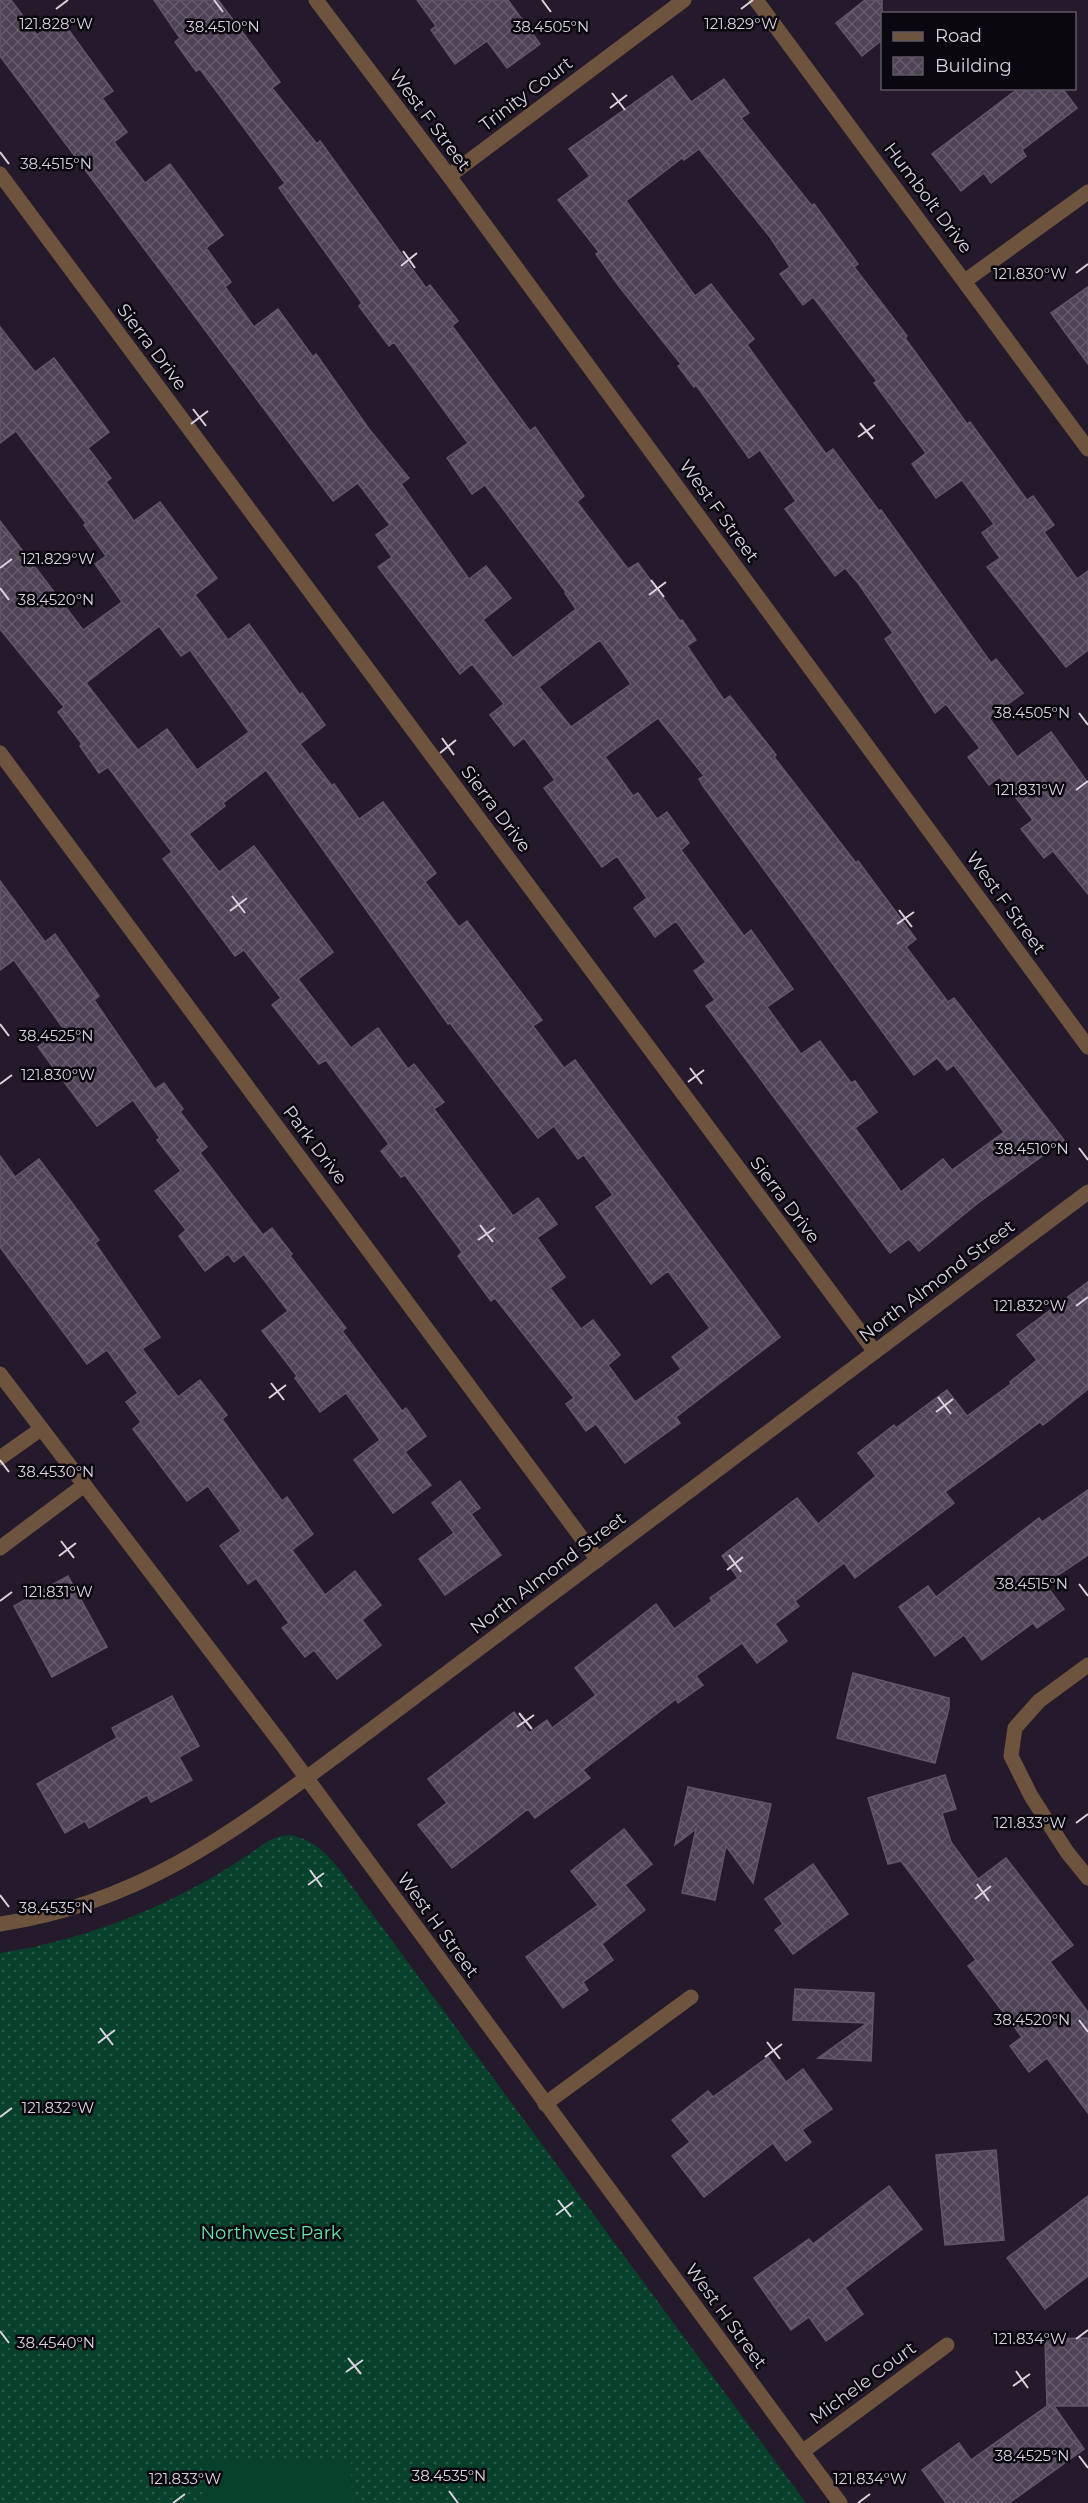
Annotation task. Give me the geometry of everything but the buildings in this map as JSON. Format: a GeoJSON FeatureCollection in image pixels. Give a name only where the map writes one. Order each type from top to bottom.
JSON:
{"type":"FeatureCollection","features":[{"type":"Feature","properties":{"kind":"street","name":"West F Street"},"geometry":{"type":"LineString","coordinates":[[316,0],[449,176],[1088,1047]]}},
{"type":"Feature","properties":{"kind":"street","name":"Trinity Court"},"geometry":{"type":"LineString","coordinates":[[449,176],[684,0]]}},
{"type":"Feature","properties":{"kind":"street","name":"Humbolt Drive"},"geometry":{"type":"LineString","coordinates":[[756,0],[1088,449]]}},
{"type":"Feature","properties":{"kind":"street","name":"Sierra Drive"},"geometry":{"type":"LineString","coordinates":[[0,174],[875,1352]]}},
{"type":"Feature","properties":{"kind":"street"},"geometry":{"type":"LineString","coordinates":[[965,281],[1088,192]]}},
{"type":"Feature","properties":{"kind":"street","name":"Park Drive"},"geometry":{"type":"LineString","coordinates":[[0,753],[598,1560]]}},
{"type":"Feature","properties":{"kind":"street","name":"North Almond Street"},"geometry":{"type":"LineString","coordinates":[[0,1924],[41,1918],[105,1898],[143,1882],[204,1849],[307,1778],[1088,1192]]}},
{"type":"Feature","properties":{"kind":"street","name":"West H Street"},"geometry":{"type":"LineString","coordinates":[[0,1374],[307,1778],[840,2503]]}},
{"type":"Feature","properties":{"kind":"street"},"geometry":{"type":"LineString","coordinates":[[0,1458],[41,1429]]}},
{"type":"Feature","properties":{"kind":"street"},"geometry":{"type":"LineString","coordinates":[[0,1548],[83,1486]]}},
{"type":"Feature","properties":{"kind":"street"},"geometry":{"type":"LineString","coordinates":[[1088,1665],[1039,1701],[1015,1728],[1011,1756],[1031,1796],[1067,1852],[1088,1878]]}},
{"type":"Feature","properties":{"kind":"street"},"geometry":{"type":"LineString","coordinates":[[546,2104],[691,1997]]}},
{"type":"Feature","properties":{"kind":"street","name":"Michele Court"},"geometry":{"type":"LineString","coordinates":[[802,2452],[947,2345]]}},
{"type":"Feature","properties":{"kind":"green space","name":"Northwest Park"},"geometry":{"type":"Polygon","coordinates":[[[291,1835],[307,1840],[319,1848],[340,1870],[806,2503],[0,2503],[0,1953],[72,1937],[140,1913],[206,1881],[268,1841],[280,1836],[291,1835]]]}},
{"type":"Feature","properties":{"kind":"green space"},"geometry":{"type":"Polygon","coordinates":[[[202,2460],[351,2460],[352,2503],[203,2503],[202,2460]]]}}]}
